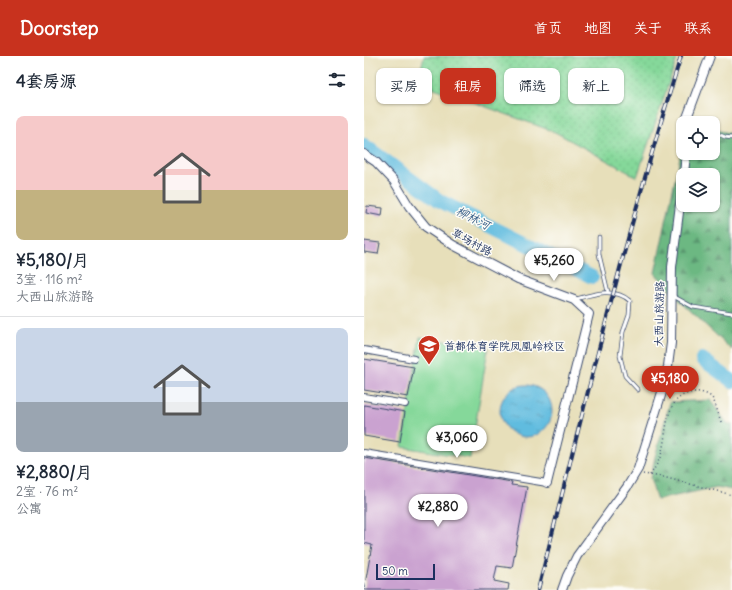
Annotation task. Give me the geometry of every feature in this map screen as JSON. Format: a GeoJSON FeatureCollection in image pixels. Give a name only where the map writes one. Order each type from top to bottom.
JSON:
{"type":"FeatureCollection","features":[{"type":"Feature","properties":{"kind":"street"},"geometry":{"type":"LineString","coordinates":[[689,116],[710,56]]}},
{"type":"Feature","properties":{"kind":"street","name":"草场村路"},"geometry":{"type":"LineString","coordinates":[[364,154],[376,162],[394,181],[409,206],[426,226],[453,245],[518,279],[574,300],[589,314],[547,483]]}},
{"type":"Feature","properties":{"kind":"street","name":"大西山旅游路"},"geometry":{"type":"LineString","coordinates":[[562,590],[577,556],[623,493],[635,473],[663,389],[671,342],[672,267],[679,212]]}},
{"type":"Feature","properties":{"kind":"street"},"geometry":{"type":"LineString","coordinates":[[364,350],[414,359]]}},
{"type":"Feature","properties":{"kind":"street"},"geometry":{"type":"LineString","coordinates":[[364,397],[405,404]]}},
{"type":"Feature","properties":{"kind":"street"},"geometry":{"type":"LineString","coordinates":[[364,453],[547,483]]}},
{"type":"Feature","properties":{"kind":"lane"},"geometry":{"type":"LineString","coordinates":[[720,135],[732,138]]}},
{"type":"Feature","properties":{"kind":"lane"},"geometry":{"type":"LineString","coordinates":[[599,237],[599,254],[608,292]]}},
{"type":"Feature","properties":{"kind":"lane"},"geometry":{"type":"LineString","coordinates":[[574,300],[608,292],[624,295],[630,301],[629,315],[623,332],[620,356],[625,376],[638,390]]}},
{"type":"Feature","properties":{"kind":"lane"},"geometry":{"type":"LineString","coordinates":[[671,295],[693,307],[732,313]]}},
{"type":"Feature","properties":{"kind":"path"},"geometry":{"type":"LineString","coordinates":[[650,475],[656,467],[662,451],[667,419],[671,406],[680,396],[697,391],[706,394],[712,398],[722,424]]}},
{"type":"Feature","properties":{"kind":"path"},"geometry":{"type":"LineString","coordinates":[[635,473],[663,477],[732,495]]}},
{"type":"Feature","properties":{"kind":"green space"},"geometry":{"type":"Polygon","coordinates":[[[424,56],[678,56],[637,177],[555,132],[478,104],[496,104],[496,68],[440,68],[440,90],[432,87],[432,68],[421,68],[424,56]]]}},
{"type":"Feature","properties":{"kind":"green space"},"geometry":{"type":"Polygon","coordinates":[[[720,131],[732,134],[732,350],[678,299],[655,273],[676,176],[676,212],[720,212],[720,168],[678,168],[679,160],[720,160],[720,131]]]}},
{"type":"Feature","properties":{"kind":"green space"},"geometry":{"type":"Polygon","coordinates":[[[420,337],[488,348],[470,458],[402,447],[420,337]]]}},
{"type":"Feature","properties":{"kind":"green space"},"geometry":{"type":"Polygon","coordinates":[[[710,400],[727,423],[732,425],[732,490],[717,487],[657,500],[650,479],[670,402],[710,400]]]}},
{"type":"Feature","properties":{"kind":"water"},"geometry":{"type":"Polygon","coordinates":[[[526,385],[536,387],[544,393],[550,401],[552,411],[550,421],[544,429],[536,435],[526,437],[516,435],[508,429],[502,421],[500,411],[502,401],[508,393],[516,387],[526,385]]]}},
{"type":"Feature","properties":{"kind":"building"},"geometry":{"type":"Polygon","coordinates":[[[367,206],[383,208],[382,216],[366,213],[367,206]]]}},
{"type":"Feature","properties":{"kind":"building"},"geometry":{"type":"Polygon","coordinates":[[[364,241],[380,243],[378,254],[364,252],[364,241]]]}},
{"type":"Feature","properties":{"kind":"building"},"geometry":{"type":"Polygon","coordinates":[[[364,359],[414,367],[408,397],[364,390],[364,359]]]}},
{"type":"Feature","properties":{"kind":"building"},"geometry":{"type":"Polygon","coordinates":[[[364,405],[405,412],[400,442],[364,436],[364,405]]]}},
{"type":"Feature","properties":{"kind":"building"},"geometry":{"type":"Polygon","coordinates":[[[364,458],[512,482],[511,485],[527,487],[512,568],[497,566],[494,581],[509,584],[508,590],[364,590],[372,545],[364,543],[364,458]]]}},
{"type":"Feature","properties":{"kind":"waterway","name":"柳林河"},"geometry":{"type":"LineString","coordinates":[[364,145],[440,201],[592,277]]}},
{"type":"Feature","properties":{"kind":"waterway","name":"柳林河"},"geometry":{"type":"LineString","coordinates":[[702,359],[732,381]]}},
{"type":"Feature","properties":{"kind":"railway"},"geometry":{"type":"LineString","coordinates":[[538,590],[623,255],[681,56]]}},
{"type":"Feature","properties":{"kind":"place","name":"首都体育学院凤凰岭校区"},"geometry":{"type":"Point","coordinates":[429,366]}}]}
